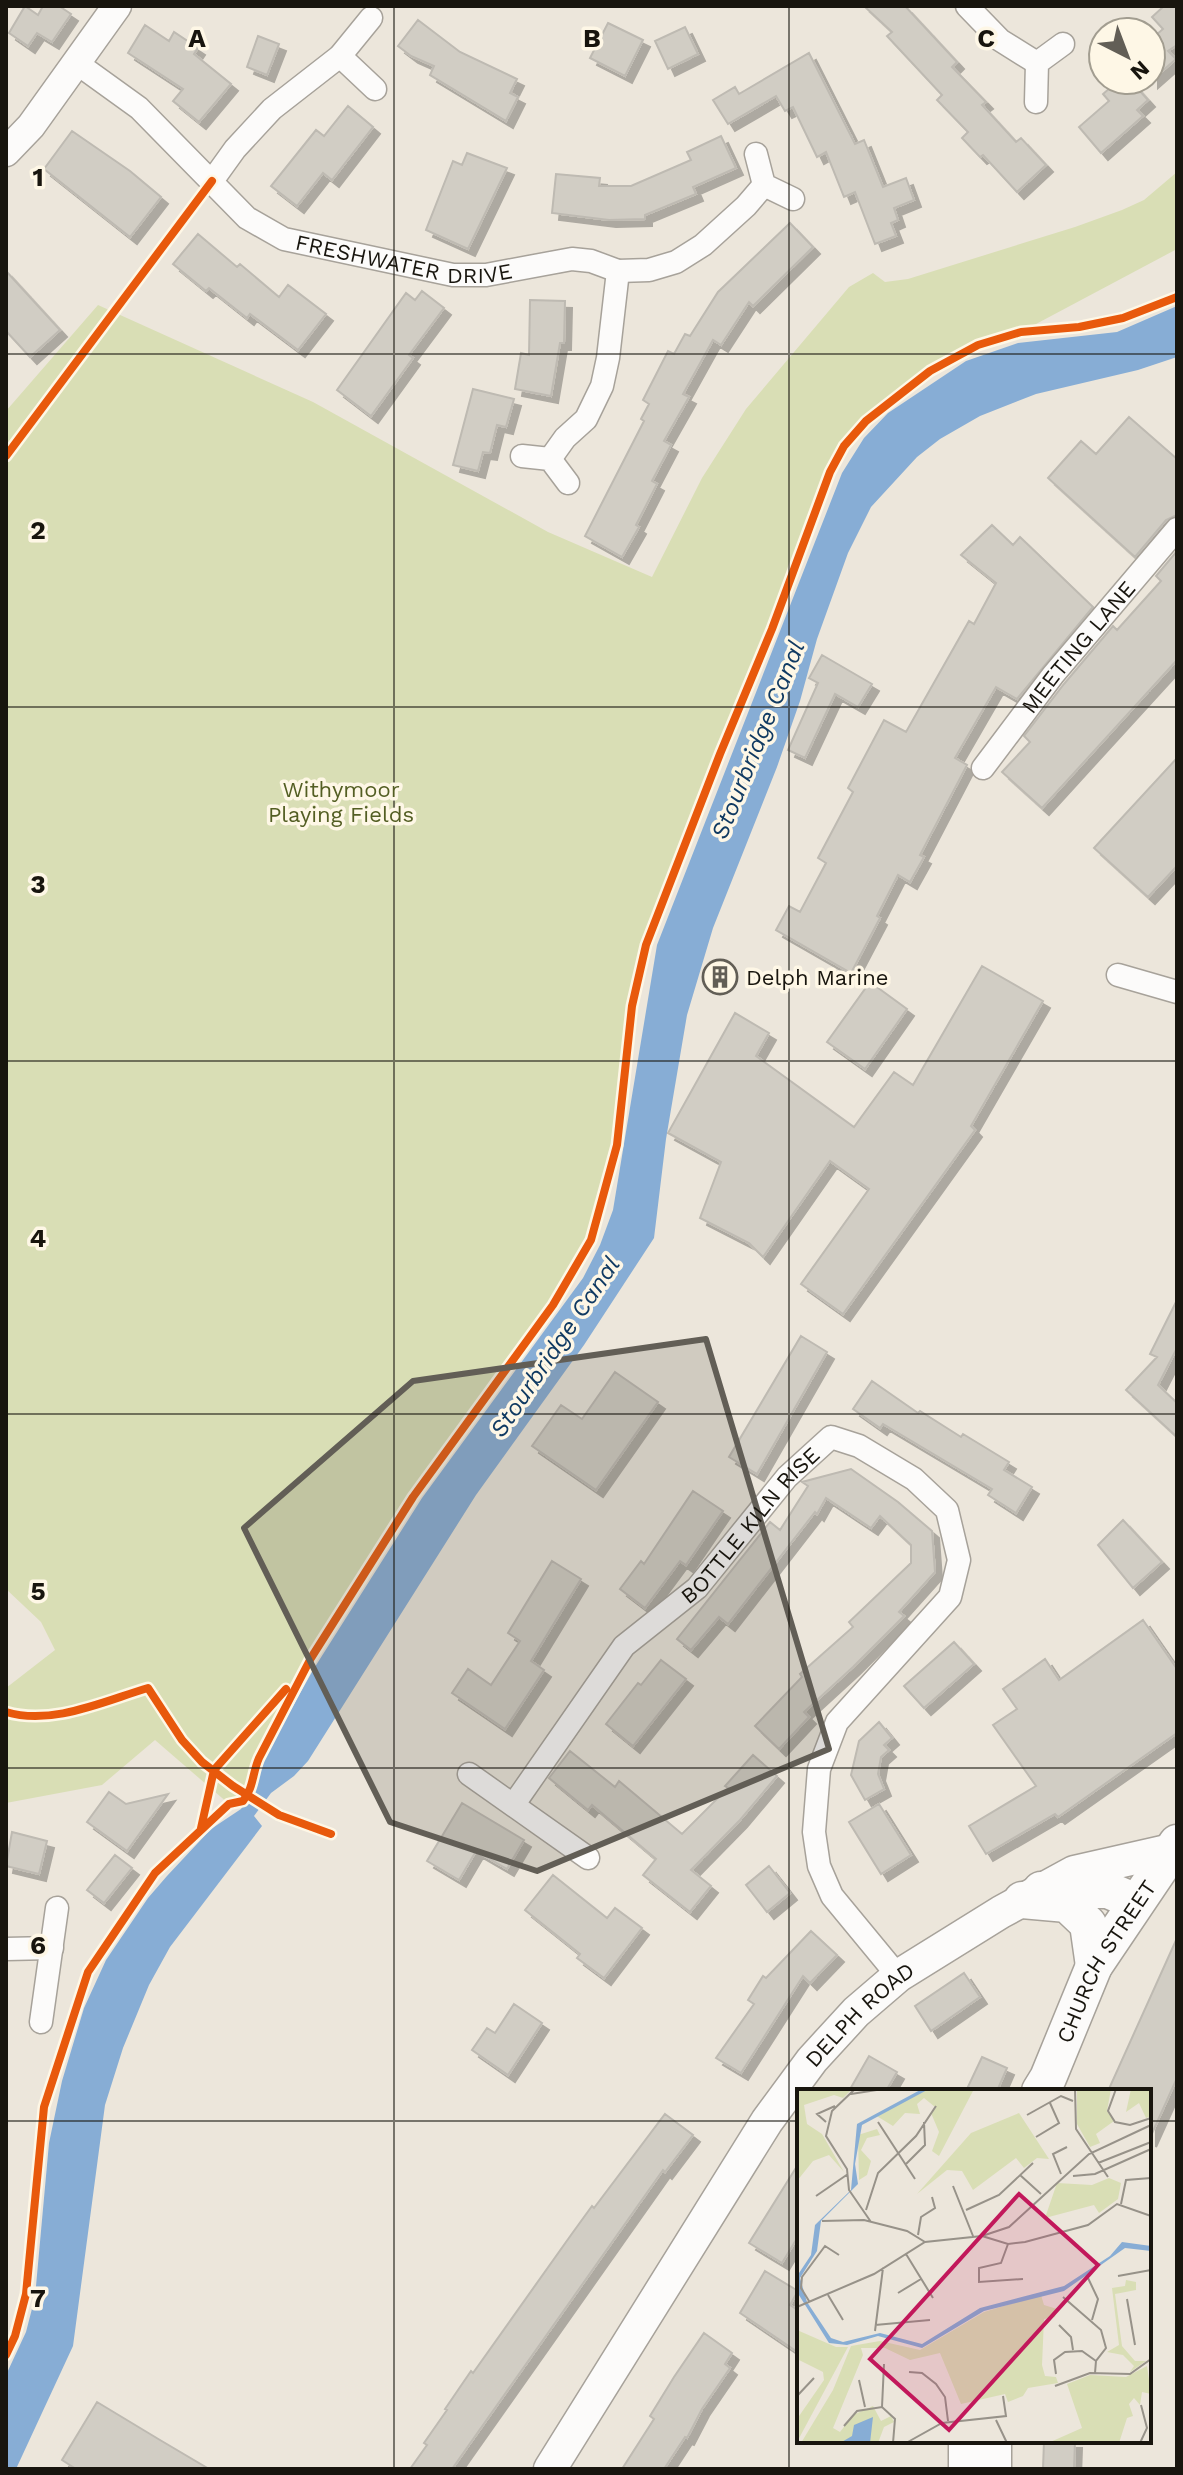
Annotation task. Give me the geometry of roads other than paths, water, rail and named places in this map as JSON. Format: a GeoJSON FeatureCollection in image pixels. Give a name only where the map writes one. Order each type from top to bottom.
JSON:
{"type":"FeatureCollection","features":[{"type":"Feature","properties":{"kind":"main road","name":"DELPH ROAD"},"geometry":{"type":"LineString","coordinates":[[550,2469],[767,2121],[821,2050],[856,2012],[898,1976],[1074,1872],[1174,1846]]}},
{"type":"Feature","properties":{"kind":"main road","name":"CHURCH STREET"},"geometry":{"type":"LineString","coordinates":[[1045,2087],[1094,1966],[1174,1846]]}},
{"type":"Feature","properties":{"kind":"main road"},"geometry":{"type":"LineString","coordinates":[[1032,1895],[1108,1890],[1136,1902]]}},
{"type":"Feature","properties":{"kind":"main road"},"geometry":{"type":"LineString","coordinates":[[1032,1895],[1067,1904],[1088,1924],[1094,1966]]}},
{"type":"Feature","properties":{"kind":"main road"},"geometry":{"type":"LineString","coordinates":[[967,2443],[967,2469]]}},
{"type":"Feature","properties":{"kind":"main road"},"geometry":{"type":"LineString","coordinates":[[993,2443],[993,2469]]}},
{"type":"Feature","properties":{"kind":"street"},"geometry":{"type":"LineString","coordinates":[[6,152],[31,126],[117,6]]}},
{"type":"Feature","properties":{"kind":"street"},"geometry":{"type":"LineString","coordinates":[[967,6],[1000,40],[1037,63]]}},
{"type":"Feature","properties":{"kind":"street"},"geometry":{"type":"LineString","coordinates":[[212,181],[235,149],[272,109],[340,56],[371,18]]}},
{"type":"Feature","properties":{"kind":"street"},"geometry":{"type":"LineString","coordinates":[[1037,63],[1063,44]]}},
{"type":"Feature","properties":{"kind":"street"},"geometry":{"type":"LineString","coordinates":[[340,56],[375,89]]}},
{"type":"Feature","properties":{"kind":"street"},"geometry":{"type":"LineString","coordinates":[[1036,102],[1037,63]]}},
{"type":"Feature","properties":{"kind":"street","name":"FRESHWATER DRIVE"},"geometry":{"type":"LineString","coordinates":[[78,64],[139,108],[247,218],[284,239],[453,275],[486,275],[572,259],[591,261],[618,271],[649,270],[676,262],[703,245],[764,185]]}},
{"type":"Feature","properties":{"kind":"street"},"geometry":{"type":"LineString","coordinates":[[756,154],[764,185],[793,199]]}},
{"type":"Feature","properties":{"kind":"street"},"geometry":{"type":"LineString","coordinates":[[550,459],[565,438],[586,419],[602,386],[618,271]]}},
{"type":"Feature","properties":{"kind":"street"},"geometry":{"type":"LineString","coordinates":[[522,456],[550,459],[568,483]]}},
{"type":"Feature","properties":{"kind":"street","name":"MEETING LANE"},"geometry":{"type":"LineString","coordinates":[[983,768],[1053,675],[1177,529]]}},
{"type":"Feature","properties":{"kind":"street"},"geometry":{"type":"LineString","coordinates":[[1118,975],[1177,992]]}},
{"type":"Feature","properties":{"kind":"street","name":"BOTTLE KILN RISE"},"geometry":{"type":"LineString","coordinates":[[514,1804],[624,1646],[697,1588],[787,1477],[831,1437],[859,1446],[914,1479],[947,1510],[959,1560],[950,1597],[837,1722],[819,1769],[814,1832],[819,1866],[832,1896],[898,1976]]}},
{"type":"Feature","properties":{"kind":"street"},"geometry":{"type":"LineString","coordinates":[[469,1774],[588,1858]]}},
{"type":"Feature","properties":{"kind":"street"},"geometry":{"type":"LineString","coordinates":[[41,2022],[57,1908]]}},
{"type":"Feature","properties":{"kind":"street"},"geometry":{"type":"LineString","coordinates":[[6,1949],[52,1948]]}},
{"type":"Feature","properties":{"kind":"water","name":"Stourbridge Canal"},"geometry":{"type":"Polygon","coordinates":[[[1177,306],[1177,357],[1138,370],[1036,394],[980,416],[940,439],[917,457],[871,507],[848,553],[777,767],[713,928],[687,1015],[666,1139],[654,1238],[584,1345],[476,1495],[308,1761],[271,1793],[254,1816],[262,1826],[170,1947],[149,1985],[123,2048],[105,2105],[73,2346],[16,2469],[6,2469],[6,2375],[26,2332],[35,2297],[49,2143],[62,2081],[84,2008],[106,1960],[148,1898],[211,1829],[241,1809],[257,1786],[263,1760],[313,1670],[422,1498],[583,1278],[600,1245],[613,1210],[657,945],[842,473],[864,438],[888,413],[966,361],[1018,343],[1117,332],[1177,306]]]}},
{"type":"Feature","properties":{"kind":"place","name":"Delph Marine"},"geometry":{"type":"Point","coordinates":[720,977]}},
{"type":"Feature","properties":{"kind":"park label","name":"Withymoor Playing Fields"},"geometry":{"type":"Point","coordinates":[341,802]}}]}
